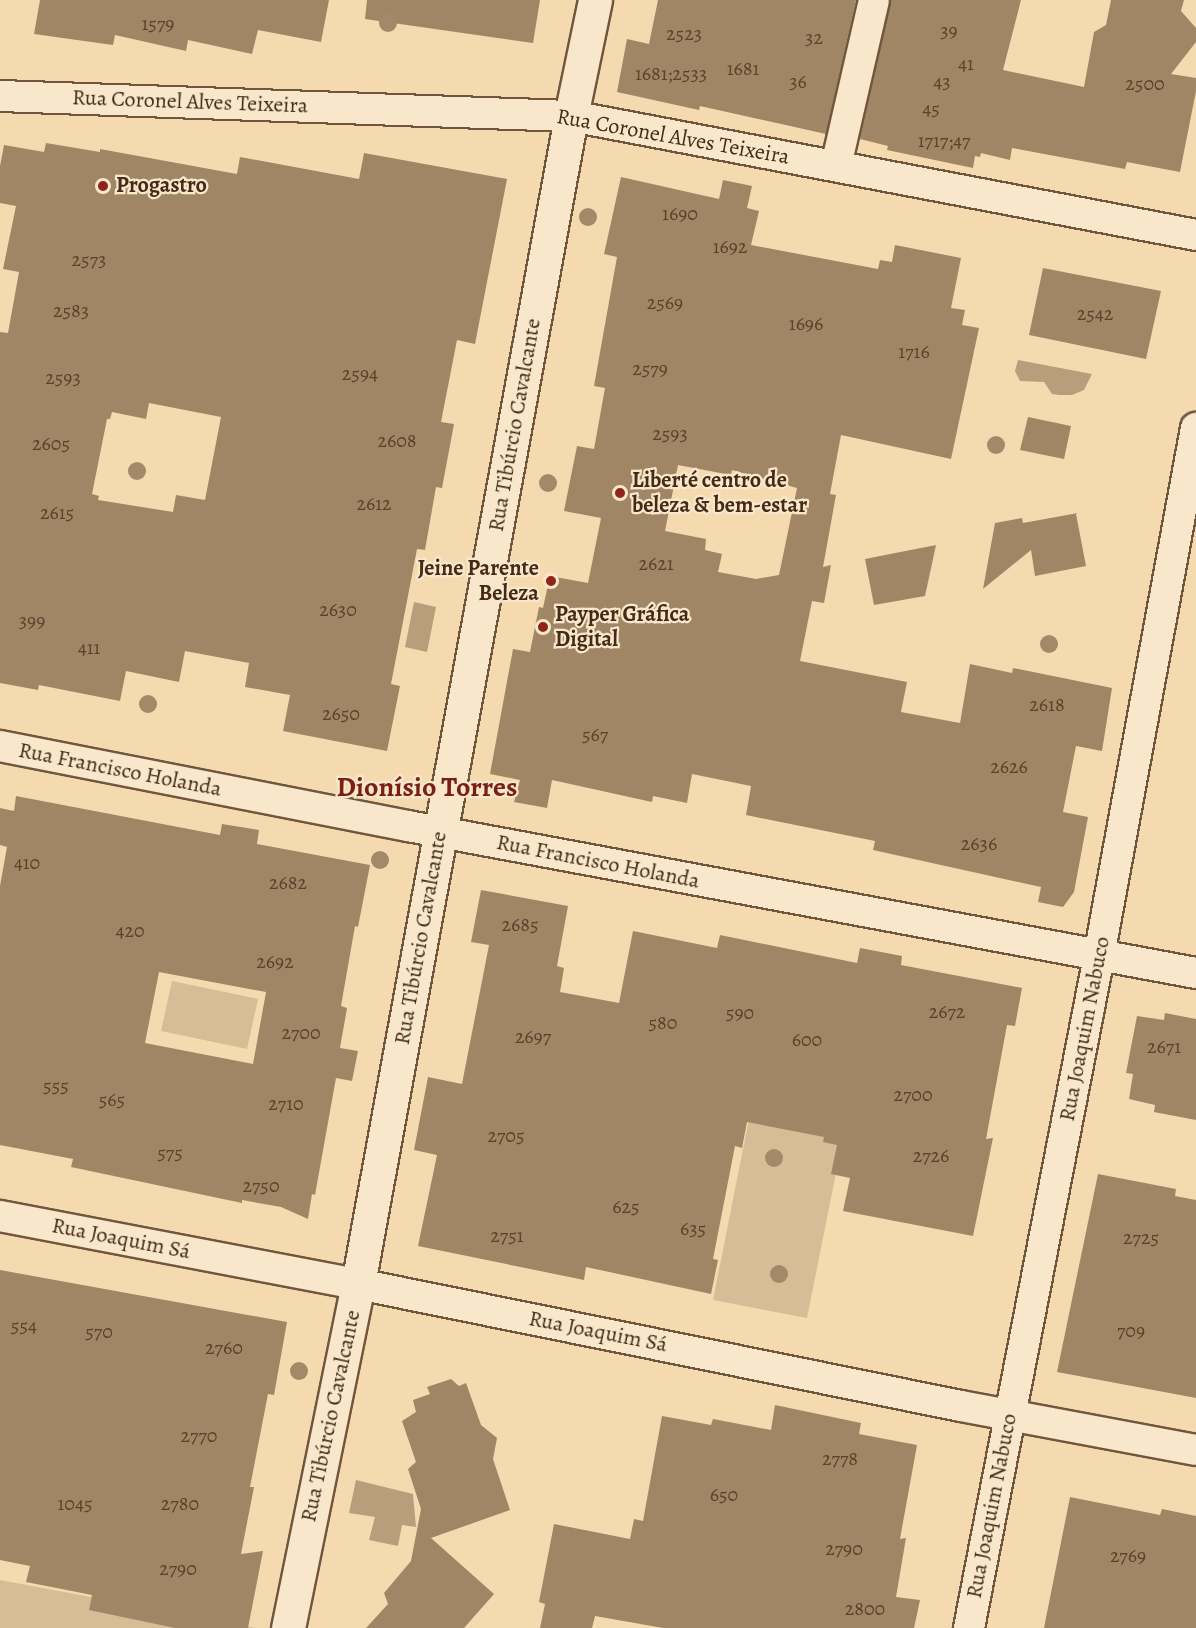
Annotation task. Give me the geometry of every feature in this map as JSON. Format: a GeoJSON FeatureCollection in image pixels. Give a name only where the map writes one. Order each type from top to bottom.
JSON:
{"type":"FeatureCollection","features":[{"type":"Feature","properties":{"kind":"street","name":"Rua Tibúrcio Cavalcante"},"geometry":{"type":"LineString","coordinates":[[288,1628],[358,1284],[571,116],[595,0]]}},
{"type":"Feature","properties":{"kind":"street"},"geometry":{"type":"LineString","coordinates":[[836,166],[874,0]]}},
{"type":"Feature","properties":{"kind":"street","name":"Rua Coronel Alves Teixeira"},"geometry":{"type":"LineString","coordinates":[[0,96],[571,116],[1196,235]]}},
{"type":"Feature","properties":{"kind":"street","name":"Rua Joaquim Nabuco"},"geometry":{"type":"LineString","coordinates":[[969,1628],[1099,956],[1196,428]]}},
{"type":"Feature","properties":{"kind":"street","name":"Rua Francisco Holanda"},"geometry":{"type":"LineString","coordinates":[[0,746],[441,832],[1196,973]]}},
{"type":"Feature","properties":{"kind":"street","name":"Rua Joaquim Sá"},"geometry":{"type":"LineString","coordinates":[[0,1216],[358,1284],[1010,1415],[1196,1450]]}},
{"type":"Feature","properties":{"kind":"shaded area"},"geometry":{"type":"Polygon","coordinates":[[[1018,360],[1092,374],[1084,390],[1072,395],[1052,394],[1044,382],[1020,381],[1015,371],[1018,360]]]}},
{"type":"Feature","properties":{"kind":"shaded area"},"geometry":{"type":"Polygon","coordinates":[[[414,602],[436,607],[427,652],[405,647],[414,602]]]}},
{"type":"Feature","properties":{"kind":"shaded area"},"geometry":{"type":"Polygon","coordinates":[[[172,981],[258,999],[247,1049],[161,1031],[172,981]]]}},
{"type":"Feature","properties":{"kind":"shaded area"},"geometry":{"type":"Polygon","coordinates":[[[749,1119],[843,1138],[807,1318],[713,1300],[749,1119]]]}},
{"type":"Feature","properties":{"kind":"shaded area"},"geometry":{"type":"Polygon","coordinates":[[[356,1480],[413,1494],[416,1527],[402,1525],[398,1546],[369,1540],[375,1517],[349,1513],[356,1480]]]}},
{"type":"Feature","properties":{"kind":"shaded area"},"geometry":{"type":"Polygon","coordinates":[[[0,1580],[256,1628],[0,1628],[0,1580]]]}},
{"type":"Feature","properties":{"kind":"building"},"geometry":{"type":"Polygon","coordinates":[[[40,0],[329,0],[321,42],[258,30],[252,54],[188,40],[186,51],[115,35],[113,45],[34,34],[40,0]]]}},
{"type":"Feature","properties":{"kind":"building"},"geometry":{"type":"Polygon","coordinates":[[[367,0],[540,0],[533,43],[365,19],[367,0]]]}},
{"type":"Feature","properties":{"kind":"building"},"geometry":{"type":"Polygon","coordinates":[[[658,0],[856,0],[826,134],[700,106],[699,110],[617,92],[627,39],[649,44],[658,0]]]}},
{"type":"Feature","properties":{"kind":"building"},"geometry":{"type":"Polygon","coordinates":[[[891,0],[1021,0],[1003,70],[1084,87],[1094,32],[1106,25],[1111,0],[1184,0],[1181,11],[1196,28],[1196,42],[1171,74],[1196,78],[1196,91],[1180,172],[1127,162],[1125,169],[1012,148],[1010,160],[981,153],[980,157],[975,156],[973,168],[887,150],[888,146],[860,139],[891,0]]]}},
{"type":"Feature","properties":{"kind":"building"},"geometry":{"type":"Polygon","coordinates":[[[46,143],[100,152],[100,149],[237,174],[240,157],[359,179],[364,153],[507,179],[475,344],[457,340],[441,422],[454,424],[442,488],[436,487],[425,550],[417,549],[391,684],[400,686],[387,751],[283,731],[290,695],[245,687],[249,663],[185,651],[179,682],[126,671],[120,701],[39,685],[38,690],[0,683],[0,332],[8,333],[19,272],[3,269],[16,206],[0,203],[0,166],[4,145],[44,152],[46,143]],[[149,403],[146,419],[112,412],[110,419],[107,419],[92,494],[99,496],[98,500],[173,512],[176,495],[205,500],[221,417],[149,403]]]}},
{"type":"Feature","properties":{"kind":"building"},"geometry":{"type":"Polygon","coordinates":[[[621,177],[719,199],[723,180],[752,186],[747,208],[759,211],[751,245],[878,269],[880,260],[892,262],[895,245],[961,258],[951,308],[965,310],[962,325],[979,328],[951,459],[841,435],[830,494],[836,495],[823,567],[831,565],[824,603],[812,601],[800,661],[907,682],[901,712],[960,723],[970,664],[1012,673],[1013,668],[1112,688],[1102,751],[1076,746],[1063,812],[1088,817],[1074,892],[1063,907],[1038,902],[1041,887],[873,850],[875,841],[746,815],[751,786],[692,774],[687,803],[653,796],[652,802],[552,780],[547,808],[514,802],[520,780],[490,774],[513,649],[530,652],[539,607],[543,608],[550,576],[588,583],[601,518],[564,511],[577,446],[594,449],[605,388],[594,386],[617,257],[604,254],[621,177]],[[678,465],[665,531],[706,539],[705,550],[722,554],[718,572],[756,579],[779,575],[797,488],[732,470],[731,475],[678,465]]]}},
{"type":"Feature","properties":{"kind":"building"},"geometry":{"type":"Polygon","coordinates":[[[1043,268],[1161,291],[1146,359],[1029,335],[1043,268]]]}},
{"type":"Feature","properties":{"kind":"building"},"geometry":{"type":"Polygon","coordinates":[[[1028,417],[1071,426],[1064,459],[1020,450],[1028,417]]]}},
{"type":"Feature","properties":{"kind":"building"},"geometry":{"type":"Polygon","coordinates":[[[1078,513],[1076,514],[1086,566],[1035,576],[1031,550],[983,589],[995,523],[1022,518],[1023,523],[1078,513]]]}},
{"type":"Feature","properties":{"kind":"building"},"geometry":{"type":"Polygon","coordinates":[[[936,545],[925,596],[874,605],[865,559],[936,545]]]}},
{"type":"Feature","properties":{"kind":"building"},"geometry":{"type":"Polygon","coordinates":[[[16,796],[220,835],[222,824],[259,830],[257,844],[370,865],[358,927],[355,926],[341,1006],[347,1008],[340,1048],[358,1051],[352,1081],[336,1078],[315,1195],[312,1194],[308,1219],[281,1207],[242,1200],[242,1203],[71,1167],[73,1159],[0,1145],[0,886],[7,847],[0,845],[0,808],[14,811],[16,796]],[[159,972],[145,1043],[253,1064],[266,992],[159,972]]]}},
{"type":"Feature","properties":{"kind":"building"},"geometry":{"type":"Polygon","coordinates":[[[481,890],[568,906],[557,966],[564,968],[560,992],[619,1003],[633,931],[717,948],[720,935],[857,963],[860,948],[902,956],[901,965],[1022,988],[1015,1026],[1007,1025],[986,1139],[993,1138],[973,1236],[843,1211],[850,1178],[831,1174],[837,1145],[823,1142],[824,1137],[747,1122],[742,1148],[735,1146],[713,1259],[718,1260],[711,1294],[586,1267],[584,1280],[418,1246],[437,1155],[414,1150],[428,1077],[462,1084],[489,945],[471,942],[481,890]]]}},
{"type":"Feature","properties":{"kind":"building"},"geometry":{"type":"Polygon","coordinates":[[[1165,1013],[1196,1019],[1196,1120],[1154,1112],[1155,1105],[1129,1099],[1133,1074],[1126,1073],[1137,1016],[1164,1020],[1165,1013]]]}},
{"type":"Feature","properties":{"kind":"building"},"geometry":{"type":"Polygon","coordinates":[[[1098,1174],[1176,1189],[1175,1196],[1196,1200],[1196,1398],[1057,1372],[1098,1174]]]}},
{"type":"Feature","properties":{"kind":"building"},"geometry":{"type":"Polygon","coordinates":[[[0,1270],[287,1322],[274,1395],[268,1394],[250,1487],[254,1487],[241,1554],[263,1551],[248,1628],[175,1628],[89,1610],[92,1595],[26,1582],[30,1566],[0,1560],[0,1270]]]}},
{"type":"Feature","properties":{"kind":"building"},"geometry":{"type":"Polygon","coordinates":[[[451,1379],[459,1386],[466,1383],[481,1425],[497,1438],[493,1459],[510,1510],[431,1538],[494,1594],[464,1628],[366,1628],[388,1604],[384,1593],[411,1561],[421,1509],[408,1469],[416,1462],[402,1421],[416,1412],[413,1400],[430,1394],[427,1387],[451,1379]]]}},
{"type":"Feature","properties":{"kind":"building"},"geometry":{"type":"Polygon","coordinates":[[[775,1405],[861,1423],[859,1434],[917,1445],[900,1539],[906,1538],[896,1597],[920,1600],[914,1628],[663,1628],[595,1616],[592,1628],[540,1628],[545,1604],[539,1602],[554,1524],[630,1539],[634,1519],[643,1521],[662,1416],[711,1425],[713,1419],[771,1430],[775,1405]]]}},
{"type":"Feature","properties":{"kind":"building"},"geometry":{"type":"Polygon","coordinates":[[[1070,1497],[1160,1515],[1162,1509],[1196,1516],[1196,1628],[1044,1628],[1070,1497]]]}},
{"type":"Feature","properties":{"kind":"place","name":"Progastro"},"geometry":{"type":"Point","coordinates":[103,186]}},
{"type":"Feature","properties":{"kind":"place","name":"Liberté centro de beleza & bem-estar"},"geometry":{"type":"Point","coordinates":[620,493]}},
{"type":"Feature","properties":{"kind":"place","name":"Jeine Parente Beleza"},"geometry":{"type":"Point","coordinates":[551,581]}},
{"type":"Feature","properties":{"kind":"place","name":"Payper Gráfica Digital"},"geometry":{"type":"Point","coordinates":[543,627]}},
{"type":"Feature","properties":{"kind":"district","name":"Dionísio Torres"},"geometry":{"type":"Point","coordinates":[427,787]}}]}
